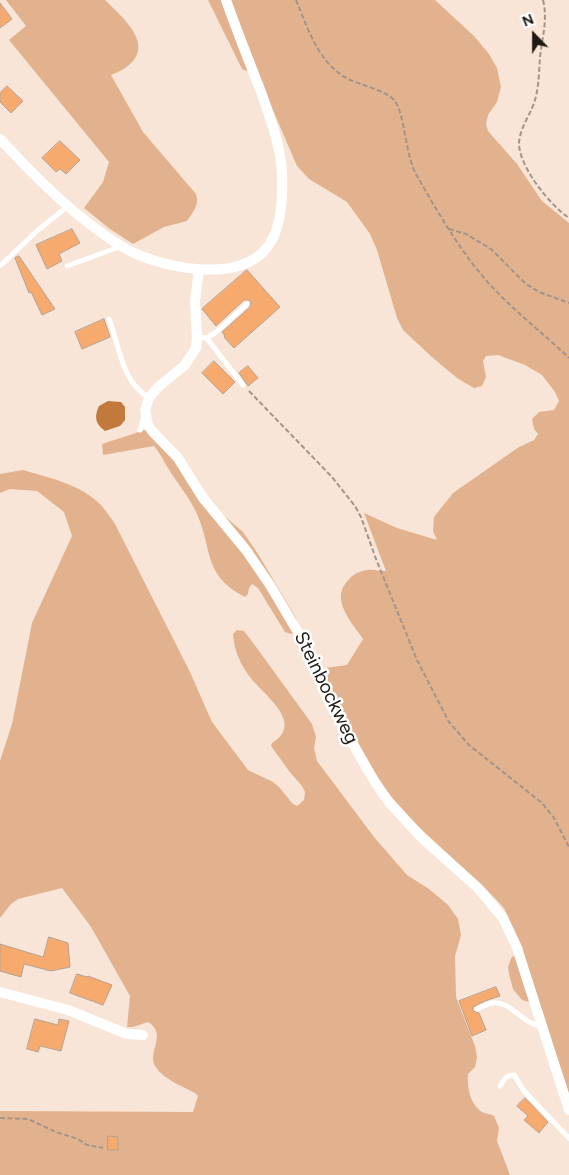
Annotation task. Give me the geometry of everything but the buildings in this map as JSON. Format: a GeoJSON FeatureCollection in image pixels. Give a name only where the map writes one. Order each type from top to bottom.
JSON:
{"type":"FeatureCollection","features":[{"type":"Feature","properties":{"kind":"street"},"geometry":{"type":"LineString","coordinates":[[0,139],[68,206],[122,246],[155,261],[199,269],[223,268],[254,259],[264,251],[275,234],[281,196],[281,163],[274,133],[226,0]]}},
{"type":"Feature","properties":{"kind":"street"},"geometry":{"type":"LineString","coordinates":[[145,413],[149,398],[157,388],[190,359],[202,338],[194,309],[199,269]]}},
{"type":"Feature","properties":{"kind":"street","name":"Steinbockweg"},"geometry":{"type":"LineString","coordinates":[[145,413],[152,431],[178,458],[203,498],[246,550],[280,600],[302,638],[329,702],[384,796],[422,838],[484,893],[503,918],[517,948],[569,1110]]}},
{"type":"Feature","properties":{"kind":"street"},"geometry":{"type":"LineString","coordinates":[[0,992],[68,1010],[127,1034],[143,1035]]}},
{"type":"Feature","properties":{"kind":"lane"},"geometry":{"type":"LineString","coordinates":[[1,265],[37,231],[68,206]]}},
{"type":"Feature","properties":{"kind":"lane"},"geometry":{"type":"LineString","coordinates":[[67,266],[122,246]]}},
{"type":"Feature","properties":{"kind":"lane"},"geometry":{"type":"LineString","coordinates":[[243,385],[202,338],[215,333],[247,304]]}},
{"type":"Feature","properties":{"kind":"lane"},"geometry":{"type":"LineString","coordinates":[[109,319],[129,378],[139,391],[149,398]]}},
{"type":"Feature","properties":{"kind":"lane"},"geometry":{"type":"LineString","coordinates":[[140,430],[145,413]]}},
{"type":"Feature","properties":{"kind":"lane"},"geometry":{"type":"LineString","coordinates":[[477,1009],[499,1003],[535,1025],[542,1026]]}},
{"type":"Feature","properties":{"kind":"lane"},"geometry":{"type":"LineString","coordinates":[[500,1086],[506,1077],[514,1074],[524,1091],[569,1138]]}},
{"type":"Feature","properties":{"kind":"path"},"geometry":{"type":"LineString","coordinates":[[296,0],[314,42],[328,63],[347,78],[389,96],[395,101],[399,108],[412,166],[449,229],[472,262],[496,291],[569,358]]}},
{"type":"Feature","properties":{"kind":"path"},"geometry":{"type":"LineString","coordinates":[[543,0],[545,28],[538,84],[535,99],[522,129],[519,146],[523,160],[539,188],[556,209],[569,218]]}},
{"type":"Feature","properties":{"kind":"path"},"geometry":{"type":"LineString","coordinates":[[449,229],[466,234],[491,249],[526,284],[539,292],[569,303]]}},
{"type":"Feature","properties":{"kind":"path"},"geometry":{"type":"LineString","coordinates":[[243,385],[332,477],[355,506],[361,516],[417,660],[440,706],[456,732],[487,760],[542,803],[554,818],[569,847]]}},
{"type":"Feature","properties":{"kind":"path"},"geometry":{"type":"LineString","coordinates":[[0,1118],[32,1120],[56,1132],[78,1139],[87,1145],[103,1148]]}},
{"type":"Feature","properties":{"kind":"shaded area"},"geometry":{"type":"Polygon","coordinates":[[[6,0],[105,0],[128,23],[138,41],[138,50],[134,59],[125,68],[111,75],[143,132],[196,194],[196,205],[187,221],[164,227],[133,244],[110,229],[84,208],[103,182],[109,162],[9,40],[26,26],[6,0]]]}},
{"type":"Feature","properties":{"kind":"shaded area"},"geometry":{"type":"Polygon","coordinates":[[[208,0],[435,0],[474,36],[489,54],[497,68],[501,87],[497,102],[488,115],[486,124],[488,131],[517,164],[542,201],[569,223],[569,1094],[540,1005],[522,1000],[513,989],[508,968],[511,958],[523,949],[504,908],[406,815],[383,787],[337,709],[324,681],[325,668],[347,665],[363,639],[349,620],[342,605],[342,591],[345,584],[360,572],[369,570],[386,571],[364,513],[397,528],[437,540],[433,531],[434,517],[453,493],[519,447],[534,440],[538,434],[534,429],[532,419],[539,412],[554,410],[559,401],[555,392],[542,375],[525,365],[498,355],[486,356],[483,361],[486,377],[482,386],[474,388],[457,378],[403,330],[397,318],[377,250],[370,234],[347,202],[309,179],[297,166],[256,71],[242,69],[208,0]]]}},
{"type":"Feature","properties":{"kind":"shaded area"},"geometry":{"type":"Polygon","coordinates":[[[108,401],[121,402],[125,407],[125,420],[120,426],[105,431],[97,423],[96,413],[99,406],[108,401]]]}},
{"type":"Feature","properties":{"kind":"shaded area"},"geometry":{"type":"Polygon","coordinates":[[[145,430],[152,434],[222,514],[243,532],[296,618],[298,626],[295,633],[285,632],[258,588],[252,584],[245,597],[222,580],[211,561],[202,527],[194,508],[154,446],[103,455],[102,444],[145,430]]]}},
{"type":"Feature","properties":{"kind":"shaded area"},"geometry":{"type":"Polygon","coordinates":[[[23,470],[54,479],[84,492],[107,512],[115,524],[190,672],[212,722],[248,770],[273,782],[297,806],[304,800],[305,792],[302,786],[271,746],[282,735],[285,726],[283,717],[270,698],[253,681],[242,664],[236,650],[233,634],[237,630],[244,631],[312,724],[316,737],[314,748],[317,761],[374,837],[407,875],[429,889],[448,905],[458,919],[461,935],[455,956],[456,997],[475,1046],[477,1057],[475,1067],[468,1074],[469,1090],[472,1100],[478,1109],[494,1116],[499,1128],[497,1141],[510,1175],[0,1175],[0,1111],[193,1112],[198,1096],[168,1079],[155,1066],[153,1055],[157,1038],[154,1027],[148,1022],[127,1027],[130,996],[91,927],[62,888],[18,899],[11,904],[0,918],[0,761],[12,724],[32,623],[72,536],[64,512],[37,491],[10,489],[0,493],[0,474],[23,470]]]}}]}
